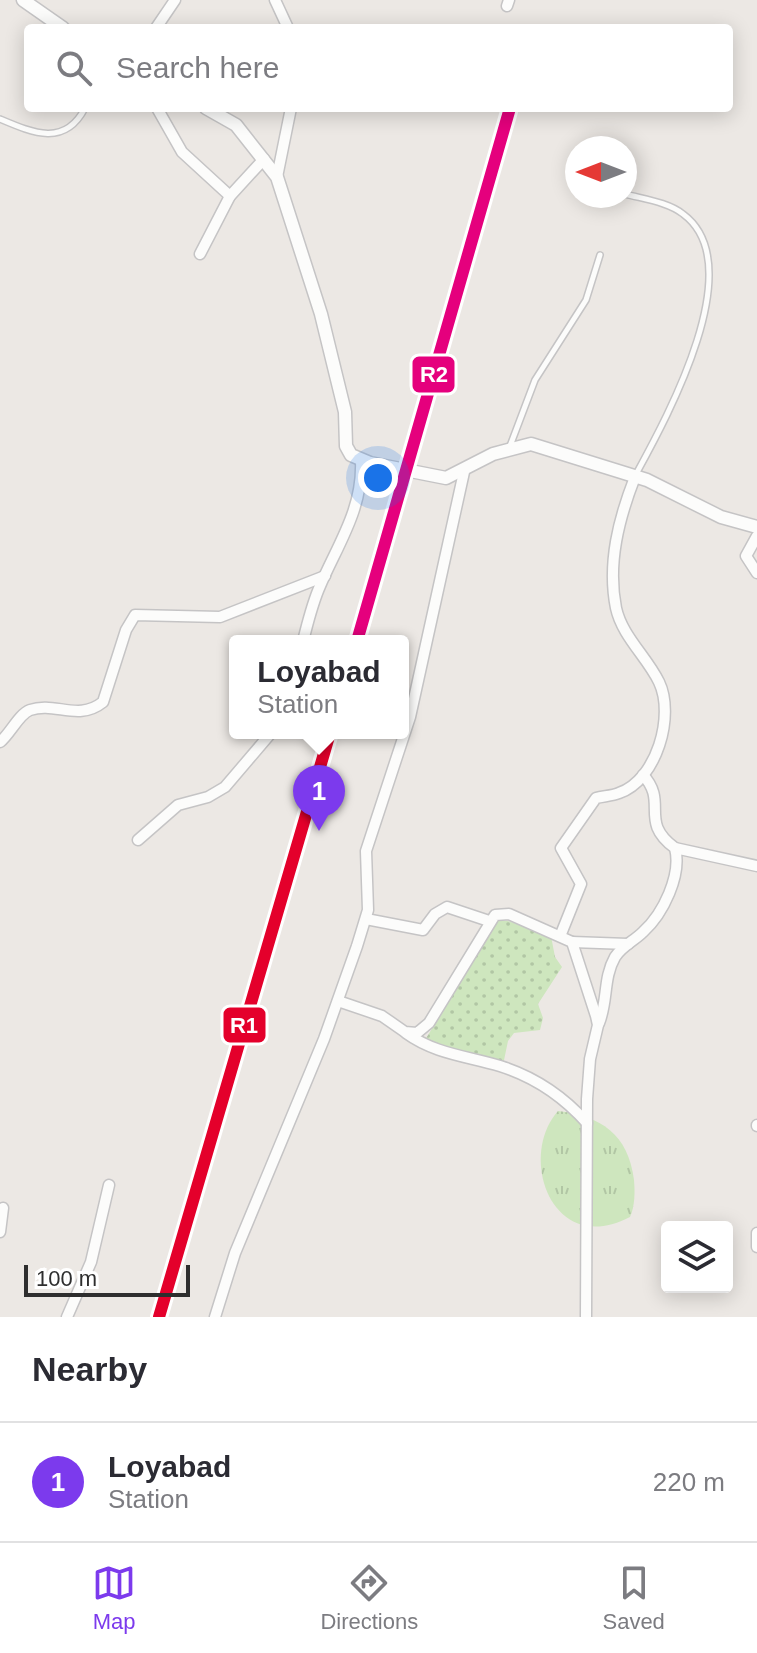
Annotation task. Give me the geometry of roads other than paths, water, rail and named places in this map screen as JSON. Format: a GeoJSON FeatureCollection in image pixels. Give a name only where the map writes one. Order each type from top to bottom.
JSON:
{"type":"FeatureCollection","features":[{"type":"Feature","properties":{"kind":"street"},"geometry":{"type":"LineString","coordinates":[[23,0],[57,24]]}},
{"type":"Feature","properties":{"kind":"street"},"geometry":{"type":"LineString","coordinates":[[159,24],[175,0]]}},
{"type":"Feature","properties":{"kind":"street"},"geometry":{"type":"LineString","coordinates":[[275,0],[286,24]]}},
{"type":"Feature","properties":{"kind":"street"},"geometry":{"type":"LineString","coordinates":[[159,112],[182,152],[230,196]]}},
{"type":"Feature","properties":{"kind":"street"},"geometry":{"type":"LineString","coordinates":[[213,112],[236,125],[277,177],[321,314],[345,412],[346,446],[351,455],[361,461],[446,478],[464,472],[510,447],[531,444],[641,479],[721,517],[757,527]]}},
{"type":"Feature","properties":{"kind":"street"},"geometry":{"type":"LineString","coordinates":[[277,177],[290,112]]}},
{"type":"Feature","properties":{"kind":"street"},"geometry":{"type":"LineString","coordinates":[[200,254],[230,196],[264,159]]}},
{"type":"Feature","properties":{"kind":"street"},"geometry":{"type":"LineString","coordinates":[[305,635],[325,576],[349,529],[360,488],[361,461]]}},
{"type":"Feature","properties":{"kind":"street"},"geometry":{"type":"LineString","coordinates":[[409,720],[464,472]]}},
{"type":"Feature","properties":{"kind":"street"},"geometry":{"type":"LineString","coordinates":[[561,934],[581,884],[561,848],[596,798],[623,792],[643,775],[657,750],[666,708],[658,679],[621,621],[615,598],[617,531],[641,479]]}},
{"type":"Feature","properties":{"kind":"street"},"geometry":{"type":"LineString","coordinates":[[757,536],[746,556],[757,573]]}},
{"type":"Feature","properties":{"kind":"street"},"geometry":{"type":"LineString","coordinates":[[0,742],[12,733],[23,714],[33,709],[84,713],[103,702],[126,630],[135,615],[220,617],[325,576]]}},
{"type":"Feature","properties":{"kind":"street"},"geometry":{"type":"LineString","coordinates":[[138,840],[178,805],[208,797],[225,787],[266,739]]}},
{"type":"Feature","properties":{"kind":"street"},"geometry":{"type":"LineString","coordinates":[[215,1317],[235,1253],[338,1001],[366,919],[369,894],[365,874],[366,851],[403,739]]}},
{"type":"Feature","properties":{"kind":"street"},"geometry":{"type":"LineString","coordinates":[[643,775],[654,791],[661,840],[675,848],[757,866]]}},
{"type":"Feature","properties":{"kind":"street"},"geometry":{"type":"LineString","coordinates":[[586,1317],[590,1059],[609,972],[619,951],[651,925],[663,906],[675,868],[675,848]]}},
{"type":"Feature","properties":{"kind":"street"},"geometry":{"type":"LineString","coordinates":[[366,919],[423,930],[435,914],[447,907],[489,921]]}},
{"type":"Feature","properties":{"kind":"street"},"geometry":{"type":"LineString","coordinates":[[405,1032],[417,1033],[429,1023],[489,921],[495,915],[509,914],[561,934],[572,942],[579,954],[598,1025]]}},
{"type":"Feature","properties":{"kind":"street"},"geometry":{"type":"LineString","coordinates":[[572,942],[628,944]]}},
{"type":"Feature","properties":{"kind":"street"},"geometry":{"type":"LineString","coordinates":[[338,1001],[382,1016],[441,1052],[529,1077],[553,1091],[587,1123]]}},
{"type":"Feature","properties":{"kind":"street"},"geometry":{"type":"LineString","coordinates":[[67,1317],[91,1262],[109,1185]]}},
{"type":"Feature","properties":{"kind":"street"},"geometry":{"type":"LineString","coordinates":[[0,1225],[3,1208]]}},
{"type":"Feature","properties":{"kind":"street"},"geometry":{"type":"LineString","coordinates":[[757,1233],[757,1247]]}},
{"type":"Feature","properties":{"kind":"lane"},"geometry":{"type":"LineString","coordinates":[[0,119],[22,128],[57,133],[74,127],[83,112]]}},
{"type":"Feature","properties":{"kind":"lane"},"geometry":{"type":"LineString","coordinates":[[637,198],[683,213],[704,242],[708,271],[705,311],[691,357],[641,479]]}},
{"type":"Feature","properties":{"kind":"lane"},"geometry":{"type":"LineString","coordinates":[[510,447],[535,380],[586,300],[600,255]]}},
{"type":"Feature","properties":{"kind":"place","name":"Loyabad"},"geometry":{"type":"Point","coordinates":[319,831]}}]}
